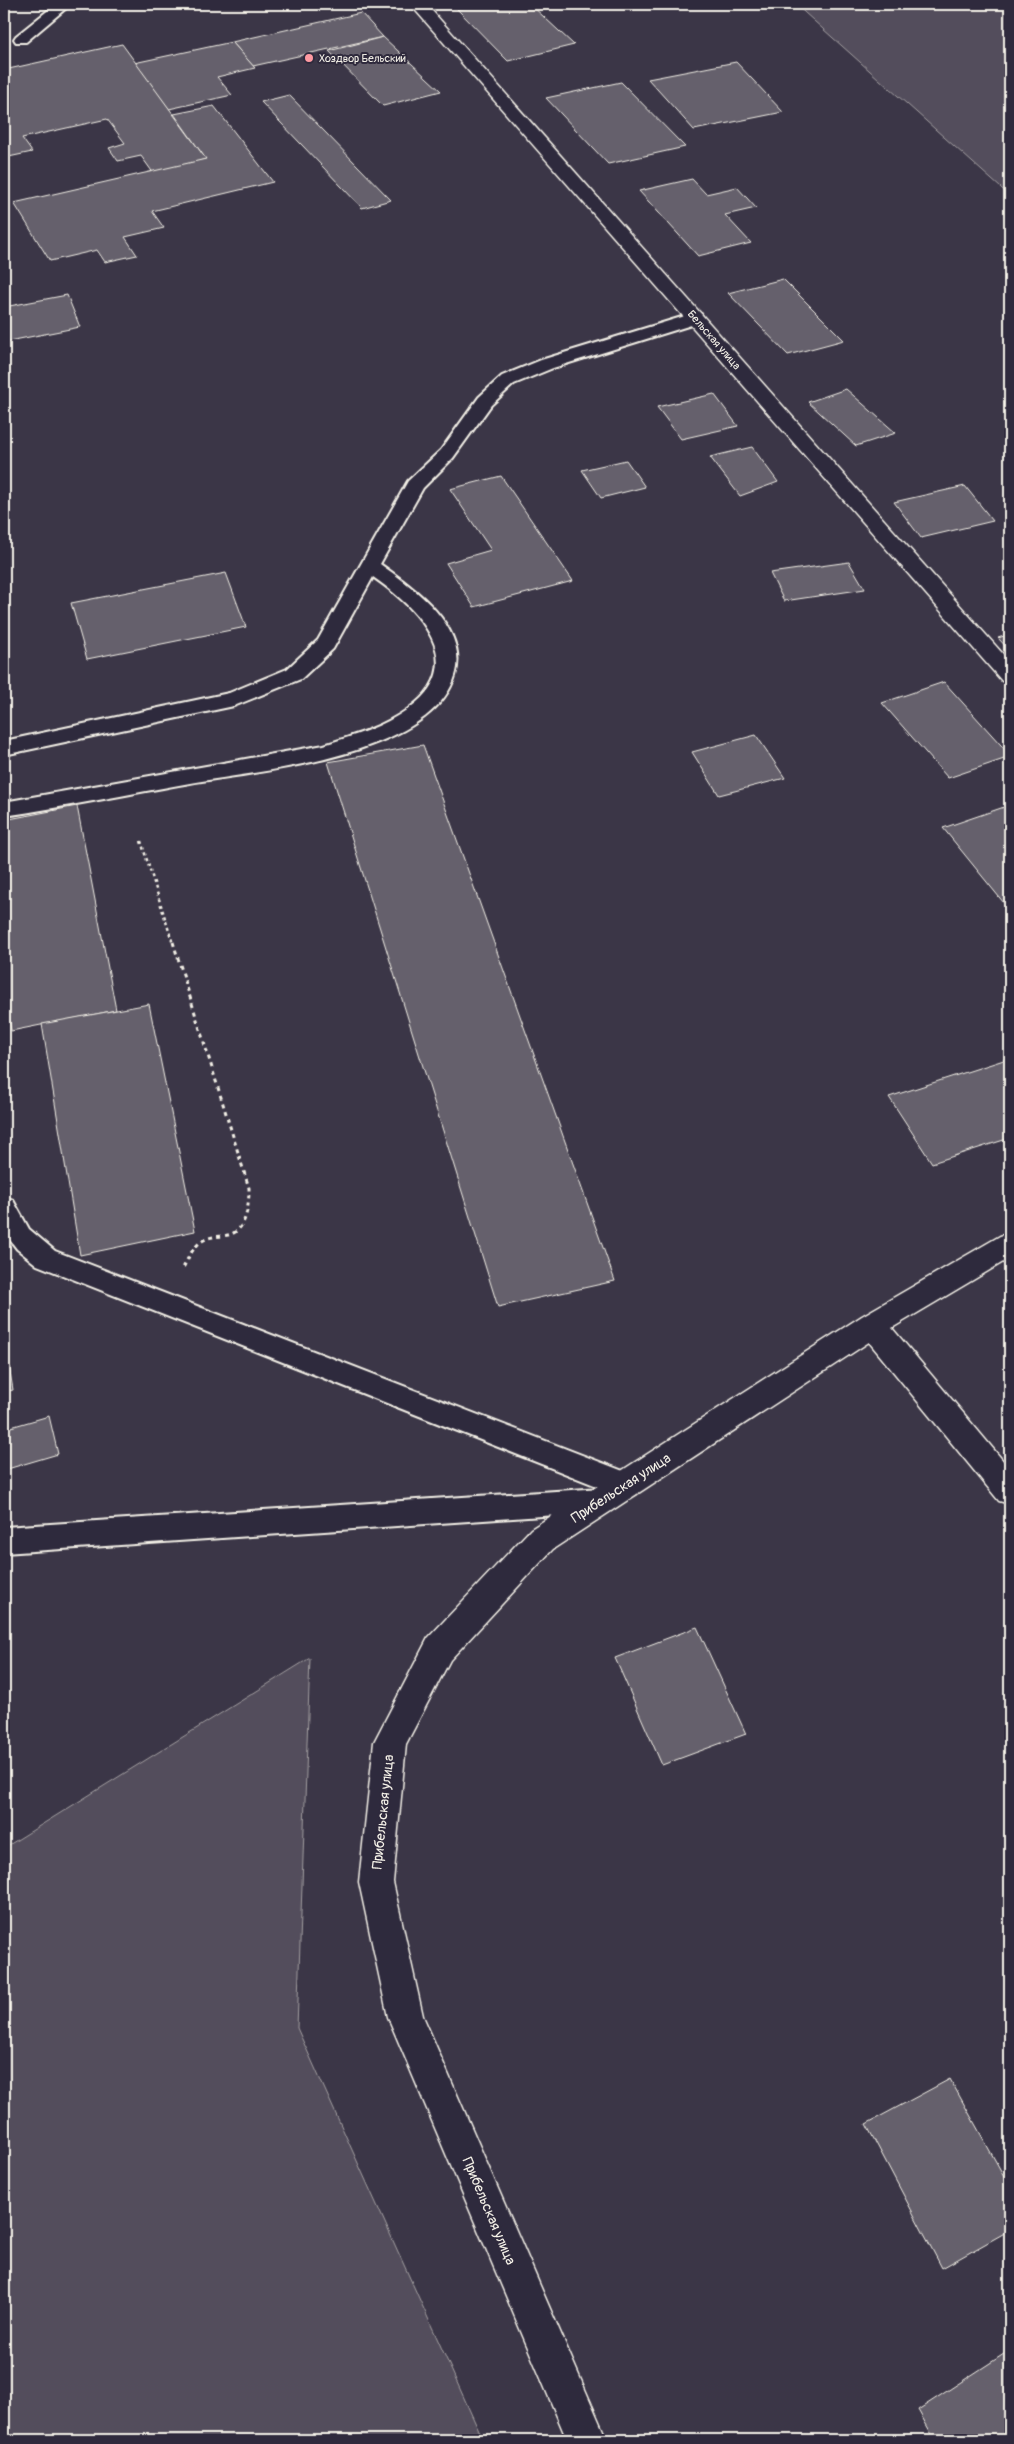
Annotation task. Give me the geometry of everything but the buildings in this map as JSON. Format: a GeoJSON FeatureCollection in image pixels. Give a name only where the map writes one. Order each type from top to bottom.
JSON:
{"type":"FeatureCollection","features":[{"type":"Feature","properties":{"kind":"street","name":"Бельская улица"},"geometry":{"type":"LineString","coordinates":[[418,4],[1010,676]]}},
{"type":"Feature","properties":{"kind":"street","name":"Прибельская улица"},"geometry":{"type":"LineString","coordinates":[[587,2440],[406,2017],[376,1882],[390,1742],[439,1649],[542,1539],[872,1325],[1010,1244]]}},
{"type":"Feature","properties":{"kind":"street"},"geometry":{"type":"LineString","coordinates":[[872,1325],[1010,1491]]}},
{"type":"Feature","properties":{"kind":"lane"},"geometry":{"type":"LineString","coordinates":[[21,39],[64,4]]}},
{"type":"Feature","properties":{"kind":"lane"},"geometry":{"type":"LineString","coordinates":[[4,748],[234,699],[294,674],[326,644],[415,485],[447,454],[485,401],[508,380],[547,364],[694,318]]}},
{"type":"Feature","properties":{"kind":"lane"},"geometry":{"type":"LineString","coordinates":[[4,809],[325,752],[359,742],[397,725],[425,707],[444,685],[450,659],[441,634],[428,614],[412,596],[370,566]]}},
{"type":"Feature","properties":{"kind":"lane"},"geometry":{"type":"LineString","coordinates":[[4,1207],[19,1236],[30,1247],[46,1258],[613,1492]]}},
{"type":"Feature","properties":{"kind":"lane"},"geometry":{"type":"LineString","coordinates":[[4,1540],[613,1492]]}},
{"type":"Feature","properties":{"kind":"path"},"geometry":{"type":"LineString","coordinates":[[141,841],[249,1188],[248,1205],[240,1228],[230,1234],[205,1240]]}},
{"type":"Feature","properties":{"kind":"shaded area"},"geometry":{"type":"Polygon","coordinates":[[[795,4],[1010,4],[1010,196],[795,4]]]}},
{"type":"Feature","properties":{"kind":"shaded area"},"geometry":{"type":"Polygon","coordinates":[[[310,1658],[297,2028],[483,2440],[4,2440],[4,1848],[310,1658]]]}},
{"type":"Feature","properties":{"kind":"place","name":"Хоздвор Бельский"},"geometry":{"type":"Point","coordinates":[309,58]}}]}
